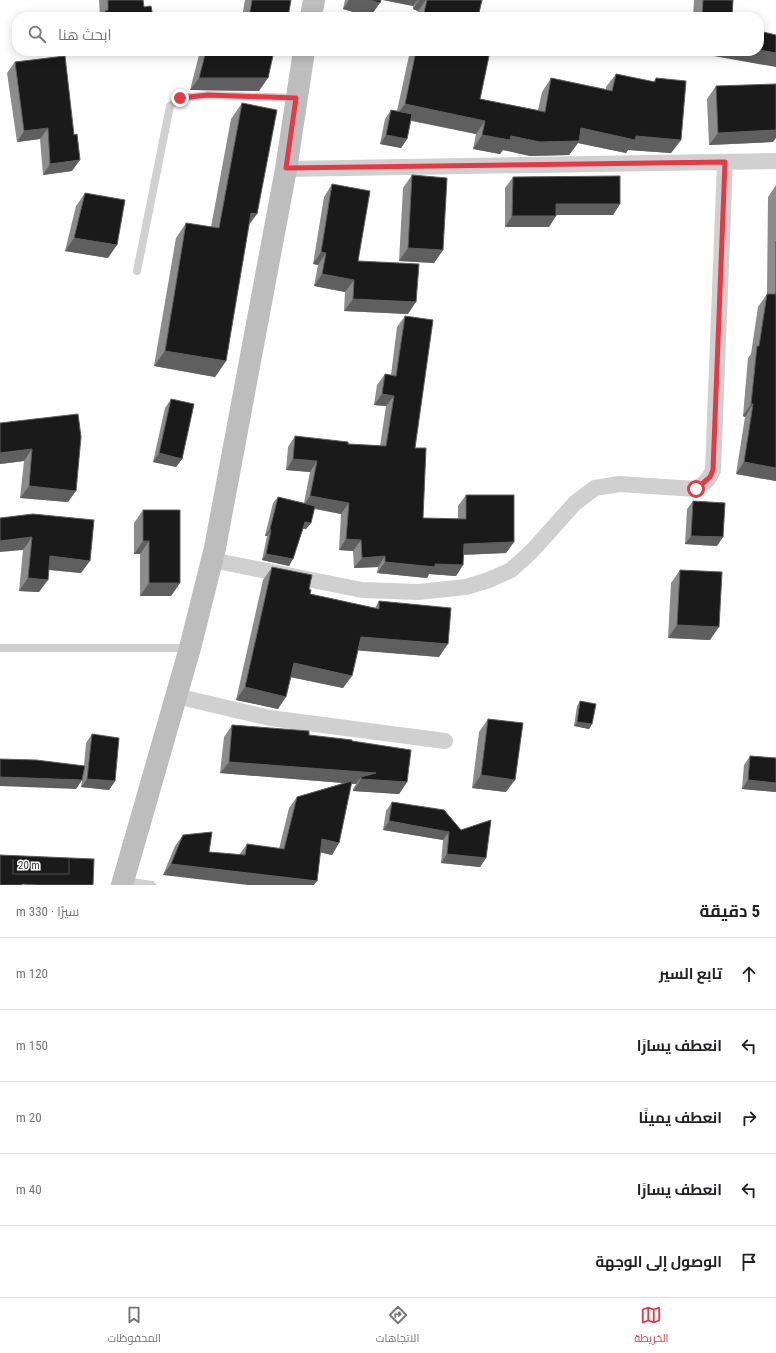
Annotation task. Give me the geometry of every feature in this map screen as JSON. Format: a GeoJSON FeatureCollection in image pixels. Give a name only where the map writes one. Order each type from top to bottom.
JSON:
{"type":"FeatureCollection","features":[{"type":"Feature","properties":{"kind":"street"},"geometry":{"type":"LineString","coordinates":[[311,12],[314,0]]}},
{"type":"Feature","properties":{"kind":"street"},"geometry":{"type":"LineString","coordinates":[[123,883],[190,648],[212,560],[286,168],[303,56]]}},
{"type":"Feature","properties":{"kind":"street"},"geometry":{"type":"LineString","coordinates":[[286,168],[776,161]]}},
{"type":"Feature","properties":{"kind":"street"},"geometry":{"type":"LineString","coordinates":[[212,560],[362,590],[418,592],[466,587],[488,580],[511,570],[532,551],[575,503],[594,488],[619,484],[696,489],[704,484],[710,477],[713,470],[725,162]]}},
{"type":"Feature","properties":{"kind":"street"},"geometry":{"type":"LineString","coordinates":[[176,696],[270,718],[445,741]]}},
{"type":"Feature","properties":{"kind":"lane"},"geometry":{"type":"LineString","coordinates":[[137,271],[170,106],[180,98],[208,95],[296,98]]}},
{"type":"Feature","properties":{"kind":"lane"},"geometry":{"type":"LineString","coordinates":[[0,648],[190,648]]}},
{"type":"Feature","properties":{"kind":"lane"},"geometry":{"type":"LineString","coordinates":[[123,883],[152,885]]}},
{"type":"Feature","properties":{"kind":"building"},"geometry":{"type":"Polygon","coordinates":[[[108,0],[143,0],[144,7],[151,6],[152,12],[105,12],[108,10],[108,0]]]}},
{"type":"Feature","properties":{"kind":"building"},"geometry":{"type":"Polygon","coordinates":[[[252,0],[291,0],[289,12],[250,12],[252,0]]]}},
{"type":"Feature","properties":{"kind":"building"},"geometry":{"type":"Polygon","coordinates":[[[369,0],[381,0],[380,3],[369,0]]]}},
{"type":"Feature","properties":{"kind":"building"},"geometry":{"type":"Polygon","coordinates":[[[427,0],[482,0],[479,12],[424,12],[427,0]]]}},
{"type":"Feature","properties":{"kind":"building"},"geometry":{"type":"Polygon","coordinates":[[[703,0],[733,0],[732,12],[702,12],[703,0]]]}},
{"type":"Feature","properties":{"kind":"building"},"geometry":{"type":"Polygon","coordinates":[[[764,32],[776,35],[776,53],[764,51],[764,32]]]}},
{"type":"Feature","properties":{"kind":"building"},"geometry":{"type":"Polygon","coordinates":[[[65,56],[74,135],[77,134],[80,160],[50,164],[48,128],[24,131],[15,62],[65,56]]]}},
{"type":"Feature","properties":{"kind":"building"},"geometry":{"type":"Polygon","coordinates":[[[205,56],[273,56],[268,78],[199,78],[205,56]]]}},
{"type":"Feature","properties":{"kind":"building"},"geometry":{"type":"Polygon","coordinates":[[[415,56],[489,56],[480,99],[545,112],[551,78],[612,91],[616,74],[655,82],[656,78],[686,81],[681,140],[636,136],[635,140],[581,128],[579,141],[540,142],[511,136],[510,140],[482,135],[485,121],[405,104],[415,56]]]}},
{"type":"Feature","properties":{"kind":"building"},"geometry":{"type":"Polygon","coordinates":[[[776,84],[776,130],[718,133],[716,86],[776,84]]]}},
{"type":"Feature","properties":{"kind":"building"},"geometry":{"type":"Polygon","coordinates":[[[242,103],[277,110],[257,214],[251,213],[226,361],[165,351],[186,223],[219,228],[242,103]]]}},
{"type":"Feature","properties":{"kind":"building"},"geometry":{"type":"Polygon","coordinates":[[[391,110],[412,114],[407,139],[386,135],[391,110]]]}},
{"type":"Feature","properties":{"kind":"building"},"geometry":{"type":"Polygon","coordinates":[[[412,175],[447,178],[443,250],[408,248],[412,175]]]}},
{"type":"Feature","properties":{"kind":"building"},"geometry":{"type":"Polygon","coordinates":[[[620,176],[620,204],[556,204],[556,216],[512,216],[513,177],[620,176]]]}},
{"type":"Feature","properties":{"kind":"building"},"geometry":{"type":"Polygon","coordinates":[[[332,184],[370,191],[358,261],[419,264],[416,302],[353,299],[354,280],[322,274],[326,253],[321,252],[332,184]]]}},
{"type":"Feature","properties":{"kind":"building"},"geometry":{"type":"Polygon","coordinates":[[[85,193],[125,200],[117,245],[74,238],[85,193]]]}},
{"type":"Feature","properties":{"kind":"building"},"geometry":{"type":"Polygon","coordinates":[[[767,294],[776,294],[776,468],[744,462],[753,404],[751,404],[757,346],[759,346],[767,294]]]}},
{"type":"Feature","properties":{"kind":"building"},"geometry":{"type":"Polygon","coordinates":[[[405,316],[433,320],[415,448],[426,448],[423,518],[466,519],[466,495],[514,495],[514,542],[464,544],[463,565],[435,564],[435,567],[385,562],[385,556],[362,558],[361,540],[346,539],[349,503],[310,496],[317,461],[293,459],[295,436],[348,442],[348,444],[386,446],[394,396],[382,394],[385,374],[396,376],[405,316]]]}},
{"type":"Feature","properties":{"kind":"building"},"geometry":{"type":"Polygon","coordinates":[[[171,399],[194,404],[182,459],[159,453],[171,399]]]}},
{"type":"Feature","properties":{"kind":"building"},"geometry":{"type":"Polygon","coordinates":[[[78,414],[81,437],[76,491],[29,486],[32,449],[0,453],[0,423],[78,414]]]}},
{"type":"Feature","properties":{"kind":"building"},"geometry":{"type":"Polygon","coordinates":[[[278,497],[315,506],[311,523],[305,522],[293,559],[266,554],[270,529],[278,497]]]}},
{"type":"Feature","properties":{"kind":"building"},"geometry":{"type":"Polygon","coordinates":[[[693,501],[725,503],[723,537],[691,536],[693,501]]]}},
{"type":"Feature","properties":{"kind":"building"},"geometry":{"type":"Polygon","coordinates":[[[143,510],[180,510],[180,583],[149,583],[149,541],[143,541],[143,510]]]}},
{"type":"Feature","properties":{"kind":"building"},"geometry":{"type":"Polygon","coordinates":[[[33,514],[94,520],[90,561],[50,556],[48,580],[28,578],[32,537],[0,541],[0,518],[33,514]]]}},
{"type":"Feature","properties":{"kind":"building"},"geometry":{"type":"Polygon","coordinates":[[[272,567],[312,575],[309,589],[311,590],[310,594],[379,609],[379,601],[451,608],[448,644],[361,637],[352,676],[294,663],[286,697],[245,687],[272,567]]]}},
{"type":"Feature","properties":{"kind":"building"},"geometry":{"type":"Polygon","coordinates":[[[680,570],[722,572],[719,627],[677,625],[680,570]]]}},
{"type":"Feature","properties":{"kind":"building"},"geometry":{"type":"Polygon","coordinates":[[[580,701],[596,704],[592,724],[577,722],[580,701]]]}},
{"type":"Feature","properties":{"kind":"building"},"geometry":{"type":"Polygon","coordinates":[[[488,719],[523,723],[515,780],[481,775],[488,719]]]}},
{"type":"Feature","properties":{"kind":"building"},"geometry":{"type":"Polygon","coordinates":[[[232,725],[309,731],[309,735],[352,740],[411,750],[407,782],[361,779],[361,777],[376,773],[229,762],[232,725]]]}},
{"type":"Feature","properties":{"kind":"building"},"geometry":{"type":"Polygon","coordinates":[[[92,734],[119,738],[115,781],[87,779],[92,734]]]}},
{"type":"Feature","properties":{"kind":"building"},"geometry":{"type":"Polygon","coordinates":[[[750,756],[776,758],[776,783],[748,780],[750,756]]]}},
{"type":"Feature","properties":{"kind":"building"},"geometry":{"type":"Polygon","coordinates":[[[0,759],[36,760],[85,766],[82,780],[0,777],[0,759]]]}},
{"type":"Feature","properties":{"kind":"building"},"geometry":{"type":"Polygon","coordinates":[[[352,781],[339,843],[322,839],[317,881],[171,864],[183,835],[212,832],[209,852],[245,855],[247,844],[284,849],[297,797],[352,781]]]}},
{"type":"Feature","properties":{"kind":"building"},"geometry":{"type":"Polygon","coordinates":[[[392,802],[444,810],[461,830],[491,820],[486,858],[447,854],[449,832],[389,821],[392,802]]]}},
{"type":"Feature","properties":{"kind":"building"},"geometry":{"type":"Polygon","coordinates":[[[0,855],[94,859],[93,885],[0,885],[0,855]]]}},
{"type":"Feature","properties":{"kind":"route"},"geometry":{"type":"LineString","coordinates":[[180,98],[208,95],[296,98],[286,168],[725,162],[713,470],[710,477],[704,484],[696,489]]}}]}
